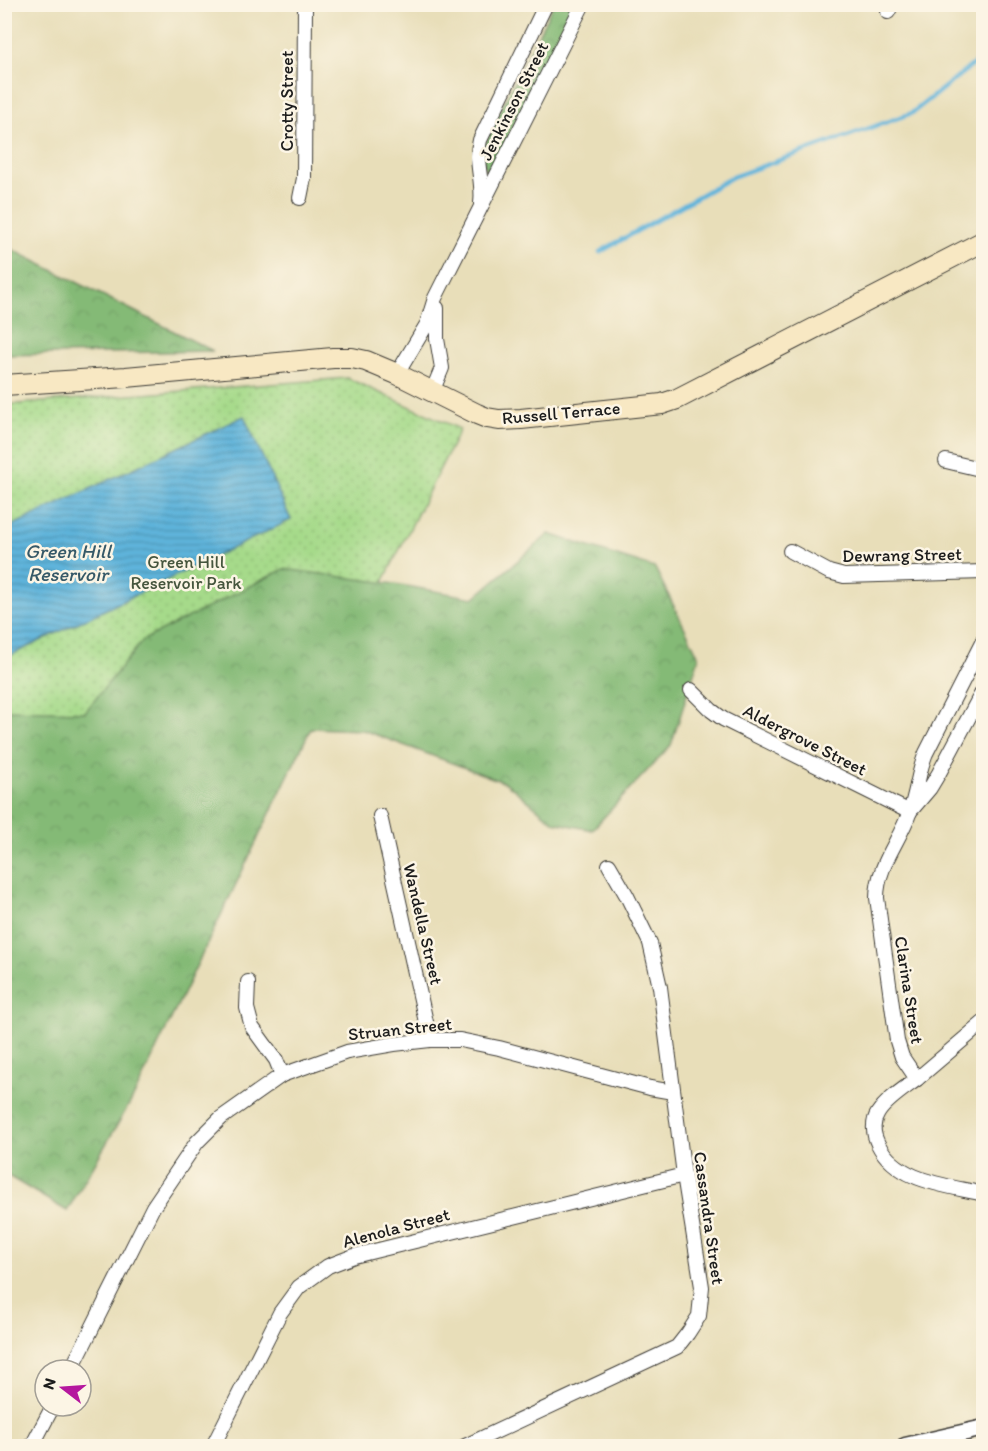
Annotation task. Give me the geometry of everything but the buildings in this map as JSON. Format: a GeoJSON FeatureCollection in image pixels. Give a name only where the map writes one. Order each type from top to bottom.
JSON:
{"type":"FeatureCollection","features":[{"type":"Feature","properties":{"kind":"main road","name":"Russell Terrace"},"geometry":{"type":"LineString","coordinates":[[4,385],[352,358],[366,361],[397,374],[477,414],[499,420],[662,404],[677,399],[984,241]]}},
{"type":"Feature","properties":{"kind":"street","name":"Crotty Street"},"geometry":{"type":"LineString","coordinates":[[300,198],[304,178],[305,4]]}},
{"type":"Feature","properties":{"kind":"street","name":"Jenkinson Street"},"geometry":{"type":"LineString","coordinates":[[478,214],[482,195],[477,162],[480,140],[546,4]]}},
{"type":"Feature","properties":{"kind":"street","name":"Jenkinson Street"},"geometry":{"type":"LineString","coordinates":[[397,374],[427,324],[444,279],[583,4]]}},
{"type":"Feature","properties":{"kind":"street","name":"Jenkinson Street"},"geometry":{"type":"LineString","coordinates":[[432,392],[442,368],[436,319],[444,279]]}},
{"type":"Feature","properties":{"kind":"street"},"geometry":{"type":"LineString","coordinates":[[946,461],[984,470]]}},
{"type":"Feature","properties":{"kind":"street","name":"Dewrang Street"},"geometry":{"type":"LineString","coordinates":[[790,551],[829,572],[844,576],[984,572]]}},
{"type":"Feature","properties":{"kind":"street","name":"Clarina Street"},"geometry":{"type":"LineString","coordinates":[[917,1078],[902,1057],[898,1046],[877,887],[881,872],[910,812],[924,759],[984,639]]}},
{"type":"Feature","properties":{"kind":"street","name":"Clarina Street"},"geometry":{"type":"LineString","coordinates":[[910,812],[930,788],[984,689]]}},
{"type":"Feature","properties":{"kind":"street","name":"Aldergrove Street"},"geometry":{"type":"LineString","coordinates":[[691,690],[723,719],[910,812]]}},
{"type":"Feature","properties":{"kind":"street","name":"Wandella Street"},"geometry":{"type":"LineString","coordinates":[[380,816],[430,1040]]}},
{"type":"Feature","properties":{"kind":"street","name":"Cassandra Street"},"geometry":{"type":"LineString","coordinates":[[465,1446],[677,1347],[699,1316],[702,1287],[684,1176],[660,987],[650,943],[609,865]]}},
{"type":"Feature","properties":{"kind":"street"},"geometry":{"type":"LineString","coordinates":[[248,982],[247,1008],[252,1027],[276,1060],[282,1075]]}},
{"type":"Feature","properties":{"kind":"street"},"geometry":{"type":"LineString","coordinates":[[984,1022],[883,1107],[878,1114],[874,1128],[879,1146],[892,1162],[908,1174],[984,1194]]}},
{"type":"Feature","properties":{"kind":"street","name":"Struan Street"},"geometry":{"type":"LineString","coordinates":[[77,1358],[153,1207],[197,1142],[221,1118],[282,1075],[347,1052],[430,1040],[460,1040],[673,1092]]}},
{"type":"Feature","properties":{"kind":"street","name":"Alenola Street"},"geometry":{"type":"LineString","coordinates":[[213,1446],[280,1313],[299,1287],[328,1266],[354,1256],[684,1176]]}},
{"type":"Feature","properties":{"kind":"street"},"geometry":{"type":"LineString","coordinates":[[32,1446],[47,1418]]}},
{"type":"Feature","properties":{"kind":"street"},"geometry":{"type":"LineString","coordinates":[[905,1446],[984,1428]]}},
{"type":"Feature","properties":{"kind":"green space"},"geometry":{"type":"Polygon","coordinates":[[[553,5],[575,5],[489,175],[483,158],[489,134],[553,5]]]}},
{"type":"Feature","properties":{"kind":"green space"},"geometry":{"type":"Polygon","coordinates":[[[5,246],[213,351],[5,355],[5,246]]]}},
{"type":"Feature","properties":{"kind":"green space","name":"Green Hill Reservoir Park"},"geometry":{"type":"Polygon","coordinates":[[[347,378],[460,429],[67,1211],[5,1174],[5,405],[347,378]]]}},
{"type":"Feature","properties":{"kind":"green space"},"geometry":{"type":"Polygon","coordinates":[[[549,534],[655,568],[699,657],[671,745],[592,830],[554,822],[506,783],[363,730],[311,728],[133,1098],[67,1211],[5,1174],[5,710],[85,712],[143,640],[284,569],[395,584],[474,598],[549,534]]]}},
{"type":"Feature","properties":{"kind":"water","name":"Green Hill Reservoir"},"geometry":{"type":"Polygon","coordinates":[[[244,416],[291,520],[5,658],[5,529],[244,416]]]}},
{"type":"Feature","properties":{"kind":"waterway"},"geometry":{"type":"LineString","coordinates":[[600,252],[732,177],[912,113],[984,56]]}}]}
